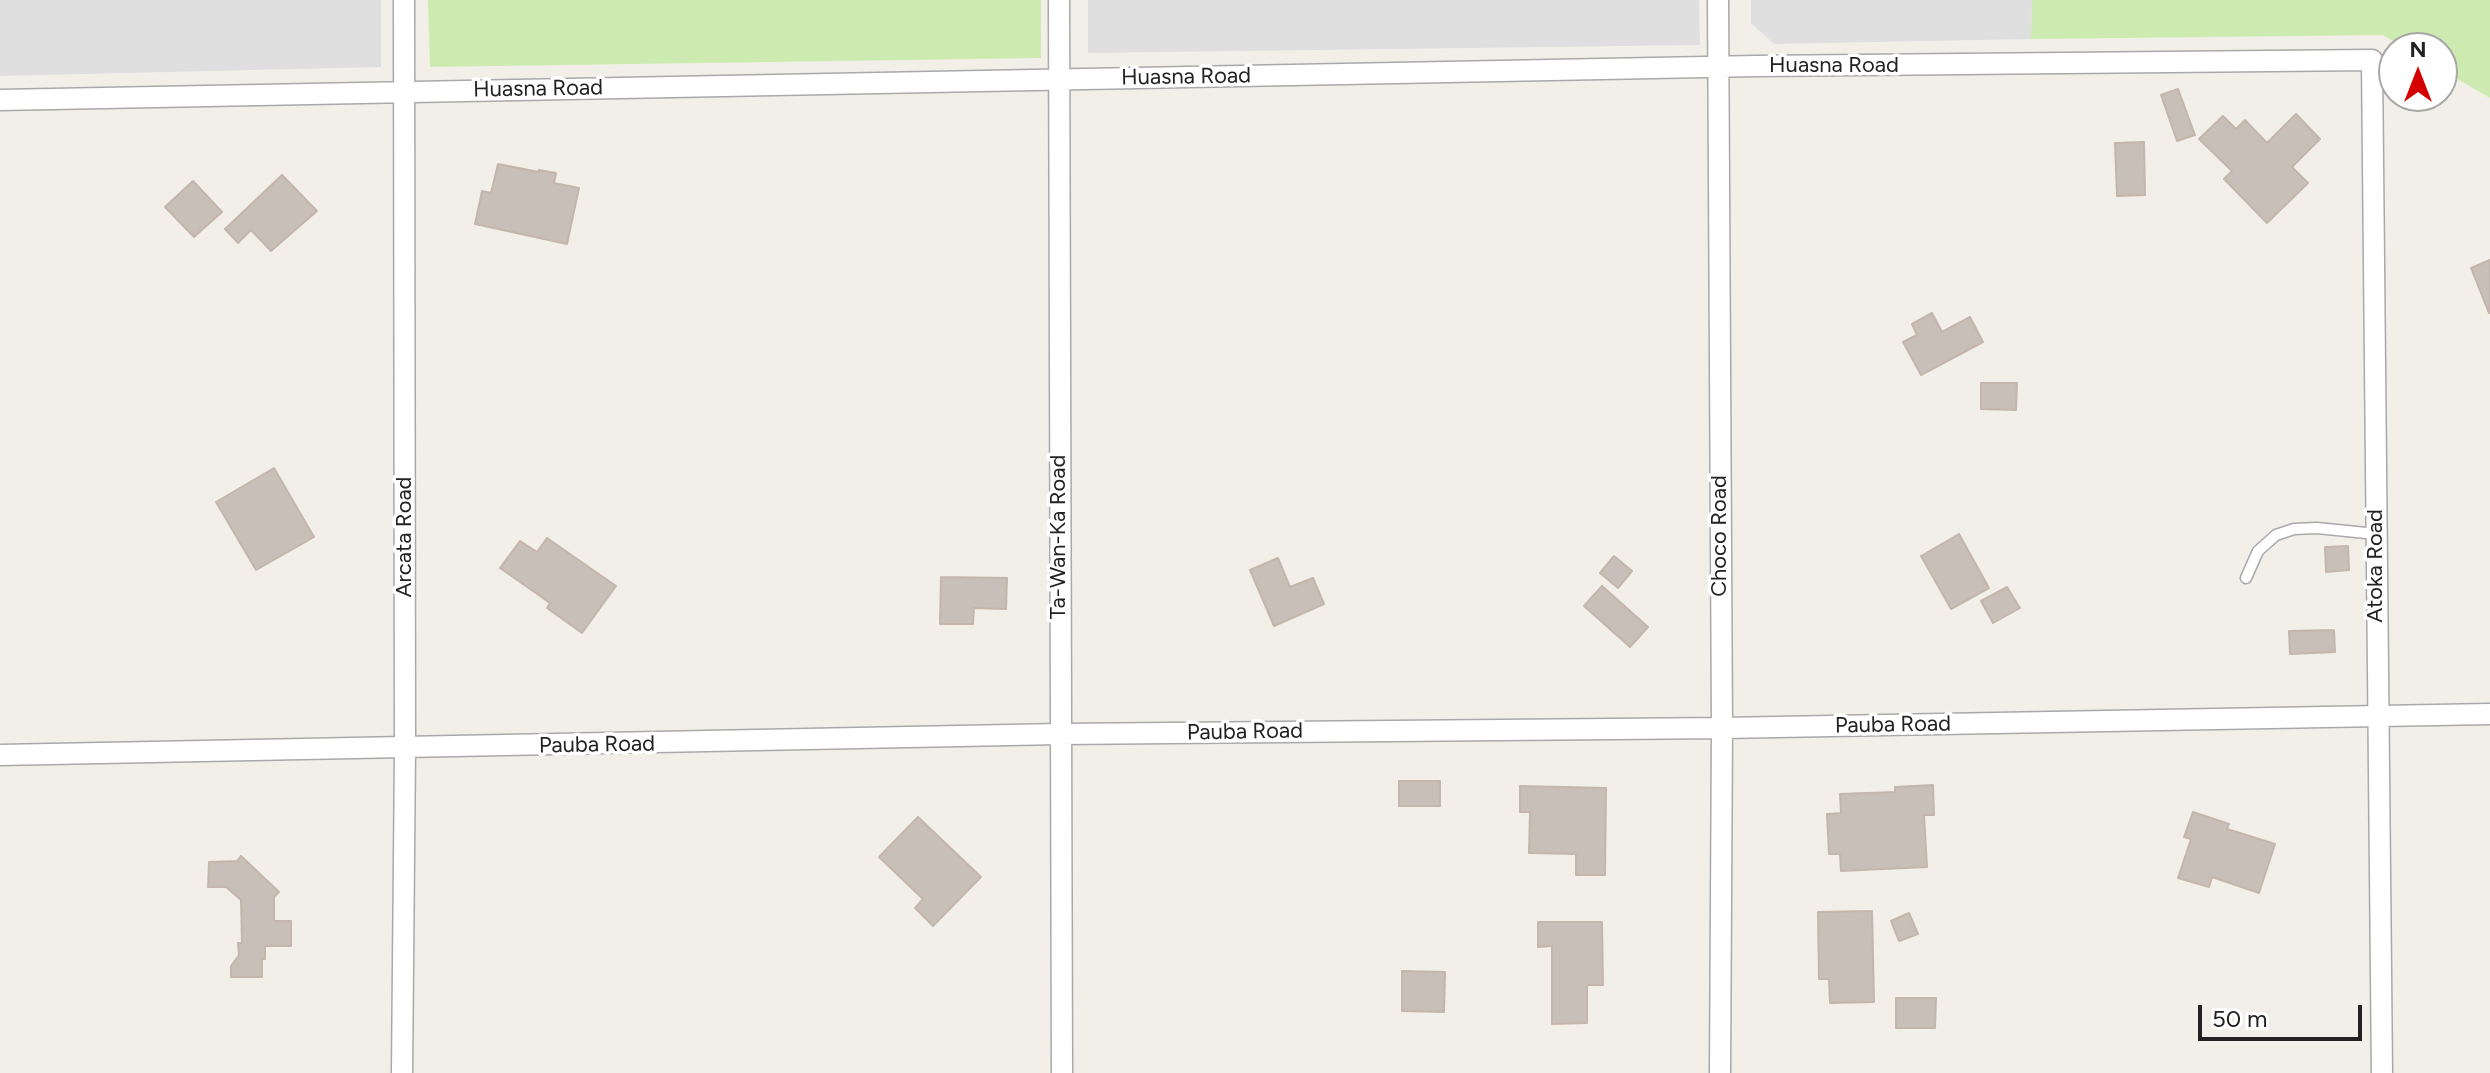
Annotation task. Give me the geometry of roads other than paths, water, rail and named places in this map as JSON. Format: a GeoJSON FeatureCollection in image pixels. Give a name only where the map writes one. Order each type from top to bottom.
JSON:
{"type":"FeatureCollection","features":[{"type":"Feature","properties":{"kind":"street","name":"Arcata Road"},"geometry":{"type":"LineString","coordinates":[[402,1073],[404,0]]}},
{"type":"Feature","properties":{"kind":"street","name":"Ta-Wan-Ka Road"},"geometry":{"type":"LineString","coordinates":[[1059,0],[1062,1073]]}},
{"type":"Feature","properties":{"kind":"street","name":"Choco Road"},"geometry":{"type":"LineString","coordinates":[[1718,0],[1722,728],[1720,1073]]}},
{"type":"Feature","properties":{"kind":"street","name":"Huasna Road"},"geometry":{"type":"LineString","coordinates":[[0,100],[1717,67],[2372,60]]}},
{"type":"Feature","properties":{"kind":"street","name":"Atoka Road"},"geometry":{"type":"LineString","coordinates":[[2372,60],[2382,1073]]}},
{"type":"Feature","properties":{"kind":"street","name":"Pauba Road"},"geometry":{"type":"LineString","coordinates":[[0,755],[1060,734],[1722,728],[2490,714]]}},
{"type":"Feature","properties":{"kind":"lane"},"geometry":{"type":"LineString","coordinates":[[2246,578],[2258,551],[2276,535],[2294,529],[2317,528],[2376,534]]}}]}
